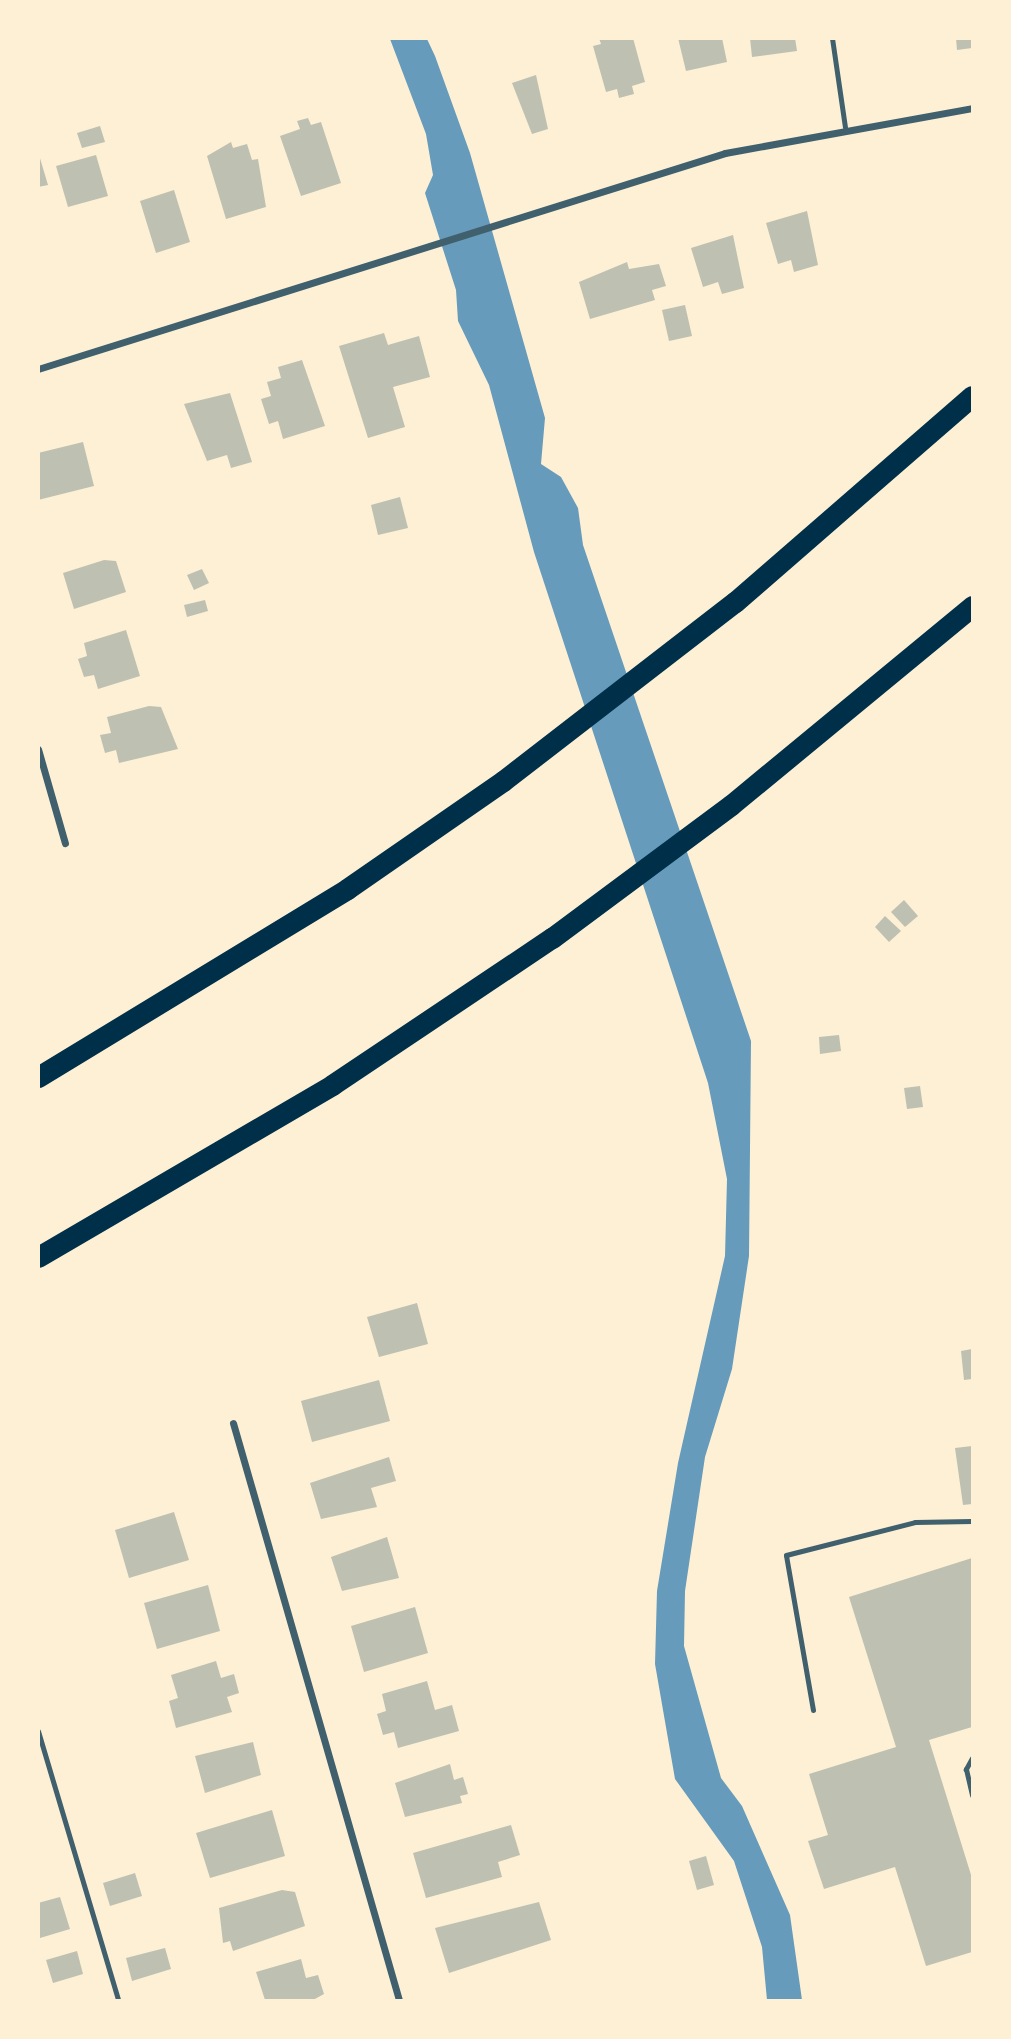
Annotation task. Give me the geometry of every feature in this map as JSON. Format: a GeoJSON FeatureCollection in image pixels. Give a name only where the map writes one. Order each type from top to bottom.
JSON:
{"type":"FeatureCollection","features":[{"type":"Feature","properties":{"kind":"highway"},"geometry":{"type":"LineString","coordinates":[[38,1077],[347,889],[503,781],[735,602],[972,396]]}},
{"type":"Feature","properties":{"kind":"highway"},"geometry":{"type":"LineString","coordinates":[[38,1257],[332,1085],[552,938],[813,741],[972,606]]}},
{"type":"Feature","properties":{"kind":"street"},"geometry":{"type":"LineString","coordinates":[[38,369],[500,226],[725,153],[845,127],[972,108]]}},
{"type":"Feature","properties":{"kind":"street"},"geometry":{"type":"LineString","coordinates":[[38,749],[65,843]]}},
{"type":"Feature","properties":{"kind":"street"},"geometry":{"type":"LineString","coordinates":[[233,1423],[399,2000]]}},
{"type":"Feature","properties":{"kind":"lane"},"geometry":{"type":"LineString","coordinates":[[832,38],[845,127]]}},
{"type":"Feature","properties":{"kind":"lane"},"geometry":{"type":"LineString","coordinates":[[813,1710],[786,1555],[915,1522],[972,1521]]}},
{"type":"Feature","properties":{"kind":"lane"},"geometry":{"type":"LineString","coordinates":[[38,1731],[118,2000]]}},
{"type":"Feature","properties":{"kind":"lane"},"geometry":{"type":"LineString","coordinates":[[972,1758],[966,1769],[972,1795]]}},
{"type":"Feature","properties":{"kind":"water"},"geometry":{"type":"Polygon","coordinates":[[[390,39],[427,39],[470,153],[545,418],[541,464],[561,477],[578,508],[583,545],[751,1041],[749,1256],[732,1369],[705,1457],[685,1591],[684,1646],[721,1778],[742,1806],[790,1915],[802,2000],[767,2000],[762,1947],[734,1861],[675,1779],[655,1664],[657,1591],[678,1463],[725,1256],[727,1179],[708,1083],[534,552],[489,385],[458,321],[456,290],[425,193],[433,175],[426,134],[390,39]]]}},
{"type":"Feature","properties":{"kind":"building"},"geometry":{"type":"Polygon","coordinates":[[[599,38],[633,38],[645,82],[632,86],[634,94],[619,98],[617,89],[606,92],[593,46],[601,44],[599,38]]]}},
{"type":"Feature","properties":{"kind":"building"},"geometry":{"type":"Polygon","coordinates":[[[678,38],[722,38],[727,62],[686,71],[678,38]]]}},
{"type":"Feature","properties":{"kind":"building"},"geometry":{"type":"Polygon","coordinates":[[[750,38],[795,38],[797,51],[752,57],[750,38]]]}},
{"type":"Feature","properties":{"kind":"building"},"geometry":{"type":"Polygon","coordinates":[[[956,38],[972,38],[972,48],[957,50],[956,38]]]}},
{"type":"Feature","properties":{"kind":"building"},"geometry":{"type":"Polygon","coordinates":[[[536,75],[548,129],[532,134],[512,83],[536,75]]]}},
{"type":"Feature","properties":{"kind":"building"},"geometry":{"type":"Polygon","coordinates":[[[308,118],[311,125],[321,122],[341,183],[301,196],[280,136],[300,129],[297,121],[308,118]]]}},
{"type":"Feature","properties":{"kind":"building"},"geometry":{"type":"Polygon","coordinates":[[[100,126],[105,142],[82,148],[77,133],[100,126]]]}},
{"type":"Feature","properties":{"kind":"building"},"geometry":{"type":"Polygon","coordinates":[[[231,142],[233,148],[247,144],[252,160],[258,159],[266,207],[226,219],[207,156],[231,142]]]}},
{"type":"Feature","properties":{"kind":"building"},"geometry":{"type":"Polygon","coordinates":[[[96,155],[108,196],[68,207],[56,166],[96,155]]]}},
{"type":"Feature","properties":{"kind":"building"},"geometry":{"type":"Polygon","coordinates":[[[38,156],[48,185],[38,187],[38,156]]]}},
{"type":"Feature","properties":{"kind":"building"},"geometry":{"type":"Polygon","coordinates":[[[174,190],[190,242],[156,253],[140,201],[174,190]]]}},
{"type":"Feature","properties":{"kind":"building"},"geometry":{"type":"Polygon","coordinates":[[[807,211],[818,265],[794,272],[791,260],[778,264],[766,223],[807,211]]]}},
{"type":"Feature","properties":{"kind":"building"},"geometry":{"type":"Polygon","coordinates":[[[733,235],[744,288],[722,294],[718,282],[703,287],[691,248],[733,235]]]}},
{"type":"Feature","properties":{"kind":"building"},"geometry":{"type":"Polygon","coordinates":[[[627,262],[629,269],[659,264],[666,286],[652,290],[655,300],[590,319],[579,282],[627,262]]]}},
{"type":"Feature","properties":{"kind":"building"},"geometry":{"type":"Polygon","coordinates":[[[685,305],[692,336],[669,341],[662,310],[685,305]]]}},
{"type":"Feature","properties":{"kind":"building"},"geometry":{"type":"Polygon","coordinates":[[[384,333],[388,345],[419,336],[430,377],[393,387],[405,427],[368,438],[339,346],[384,333]]]}},
{"type":"Feature","properties":{"kind":"building"},"geometry":{"type":"Polygon","coordinates":[[[302,360],[325,426],[283,439],[278,421],[269,424],[261,399],[271,396],[267,382],[281,378],[278,367],[302,360]]]}},
{"type":"Feature","properties":{"kind":"building"},"geometry":{"type":"Polygon","coordinates":[[[230,393],[252,462],[231,468],[227,455],[207,461],[184,404],[230,393]]]}},
{"type":"Feature","properties":{"kind":"building"},"geometry":{"type":"Polygon","coordinates":[[[83,442],[94,486],[38,500],[38,453],[83,442]]]}},
{"type":"Feature","properties":{"kind":"building"},"geometry":{"type":"Polygon","coordinates":[[[400,497],[408,528],[378,535],[371,505],[400,497]]]}},
{"type":"Feature","properties":{"kind":"building"},"geometry":{"type":"Polygon","coordinates":[[[104,560],[116,561],[126,592],[74,609],[63,573],[104,560]]]}},
{"type":"Feature","properties":{"kind":"building"},"geometry":{"type":"Polygon","coordinates":[[[202,569],[209,583],[194,590],[187,575],[202,569]]]}},
{"type":"Feature","properties":{"kind":"building"},"geometry":{"type":"Polygon","coordinates":[[[205,600],[208,611],[187,617],[184,605],[205,600]]]}},
{"type":"Feature","properties":{"kind":"building"},"geometry":{"type":"Polygon","coordinates":[[[126,630],[140,676],[98,689],[94,675],[84,677],[78,659],[87,656],[84,643],[126,630]]]}},
{"type":"Feature","properties":{"kind":"building"},"geometry":{"type":"Polygon","coordinates":[[[149,706],[161,707],[178,749],[119,763],[116,750],[105,753],[100,735],[111,733],[107,717],[149,706]]]}},
{"type":"Feature","properties":{"kind":"building"},"geometry":{"type":"Polygon","coordinates":[[[904,900],[918,916],[905,927],[891,912],[904,900]]]}},
{"type":"Feature","properties":{"kind":"building"},"geometry":{"type":"Polygon","coordinates":[[[885,916],[901,931],[889,942],[875,927],[885,916]]]}},
{"type":"Feature","properties":{"kind":"building"},"geometry":{"type":"Polygon","coordinates":[[[839,1035],[841,1051],[820,1054],[819,1037],[839,1035]]]}},
{"type":"Feature","properties":{"kind":"building"},"geometry":{"type":"Polygon","coordinates":[[[920,1086],[923,1107],[907,1109],[904,1088],[920,1086]]]}},
{"type":"Feature","properties":{"kind":"building"},"geometry":{"type":"Polygon","coordinates":[[[417,1303],[428,1344],[379,1357],[367,1317],[417,1303]]]}},
{"type":"Feature","properties":{"kind":"building"},"geometry":{"type":"Polygon","coordinates":[[[972,1349],[972,1379],[964,1380],[961,1351],[972,1349]]]}},
{"type":"Feature","properties":{"kind":"building"},"geometry":{"type":"Polygon","coordinates":[[[379,1380],[390,1421],[312,1442],[301,1401],[379,1380]]]}},
{"type":"Feature","properties":{"kind":"building"},"geometry":{"type":"Polygon","coordinates":[[[972,1446],[972,1504],[963,1505],[955,1448],[972,1446]]]}},
{"type":"Feature","properties":{"kind":"building"},"geometry":{"type":"Polygon","coordinates":[[[389,1457],[396,1481],[371,1488],[377,1507],[321,1519],[310,1483],[389,1457]]]}},
{"type":"Feature","properties":{"kind":"building"},"geometry":{"type":"Polygon","coordinates":[[[174,1512],[189,1560],[129,1578],[115,1530],[174,1512]]]}},
{"type":"Feature","properties":{"kind":"building"},"geometry":{"type":"Polygon","coordinates":[[[387,1537],[399,1578],[342,1591],[331,1557],[387,1537]]]}},
{"type":"Feature","properties":{"kind":"building"},"geometry":{"type":"Polygon","coordinates":[[[972,1558],[972,1727],[929,1740],[972,1878],[972,1952],[926,1966],[895,1867],[824,1889],[808,1841],[828,1835],[809,1774],[896,1747],[849,1597],[972,1558]]]}},
{"type":"Feature","properties":{"kind":"building"},"geometry":{"type":"Polygon","coordinates":[[[208,1585],[220,1631],[157,1649],[144,1603],[208,1585]]]}},
{"type":"Feature","properties":{"kind":"building"},"geometry":{"type":"Polygon","coordinates":[[[415,1607],[428,1653],[364,1672],[351,1626],[415,1607]]]}},
{"type":"Feature","properties":{"kind":"building"},"geometry":{"type":"Polygon","coordinates":[[[216,1661],[221,1678],[234,1674],[239,1693],[227,1697],[232,1712],[176,1728],[169,1701],[178,1698],[171,1675],[216,1661]]]}},
{"type":"Feature","properties":{"kind":"building"},"geometry":{"type":"Polygon","coordinates":[[[427,1681],[435,1710],[452,1705],[459,1731],[398,1748],[394,1732],[383,1735],[377,1714],[386,1711],[382,1694],[427,1681]]]}},
{"type":"Feature","properties":{"kind":"building"},"geometry":{"type":"Polygon","coordinates":[[[253,1742],[261,1775],[205,1793],[195,1756],[253,1742]]]}},
{"type":"Feature","properties":{"kind":"building"},"geometry":{"type":"Polygon","coordinates":[[[450,1764],[454,1780],[463,1777],[468,1794],[460,1796],[462,1803],[405,1817],[395,1783],[450,1764]]]}},
{"type":"Feature","properties":{"kind":"building"},"geometry":{"type":"Polygon","coordinates":[[[272,1810],[285,1856],[210,1878],[196,1833],[272,1810]]]}},
{"type":"Feature","properties":{"kind":"building"},"geometry":{"type":"Polygon","coordinates":[[[511,1825],[520,1855],[498,1862],[502,1877],[426,1898],[413,1853],[511,1825]]]}},
{"type":"Feature","properties":{"kind":"building"},"geometry":{"type":"Polygon","coordinates":[[[706,1856],[714,1885],[697,1890],[689,1861],[706,1856]]]}},
{"type":"Feature","properties":{"kind":"building"},"geometry":{"type":"Polygon","coordinates":[[[135,1873],[142,1896],[110,1906],[103,1883],[135,1873]]]}},
{"type":"Feature","properties":{"kind":"building"},"geometry":{"type":"Polygon","coordinates":[[[282,1890],[295,1892],[305,1926],[233,1951],[230,1941],[223,1943],[219,1908],[282,1890]]]}},
{"type":"Feature","properties":{"kind":"building"},"geometry":{"type":"Polygon","coordinates":[[[60,1897],[70,1929],[40,1938],[38,1903],[60,1897]]]}},
{"type":"Feature","properties":{"kind":"building"},"geometry":{"type":"Polygon","coordinates":[[[539,1902],[551,1940],[449,1973],[435,1928],[539,1902]]]}},
{"type":"Feature","properties":{"kind":"building"},"geometry":{"type":"Polygon","coordinates":[[[165,1948],[171,1969],[132,1981],[126,1958],[165,1948]]]}},
{"type":"Feature","properties":{"kind":"building"},"geometry":{"type":"Polygon","coordinates":[[[77,1951],[83,1974],[53,1983],[46,1960],[77,1951]]]}},
{"type":"Feature","properties":{"kind":"building"},"geometry":{"type":"Polygon","coordinates":[[[301,1959],[306,1978],[318,1975],[324,1994],[313,2000],[265,2000],[256,1972],[301,1959]]]}}]}
